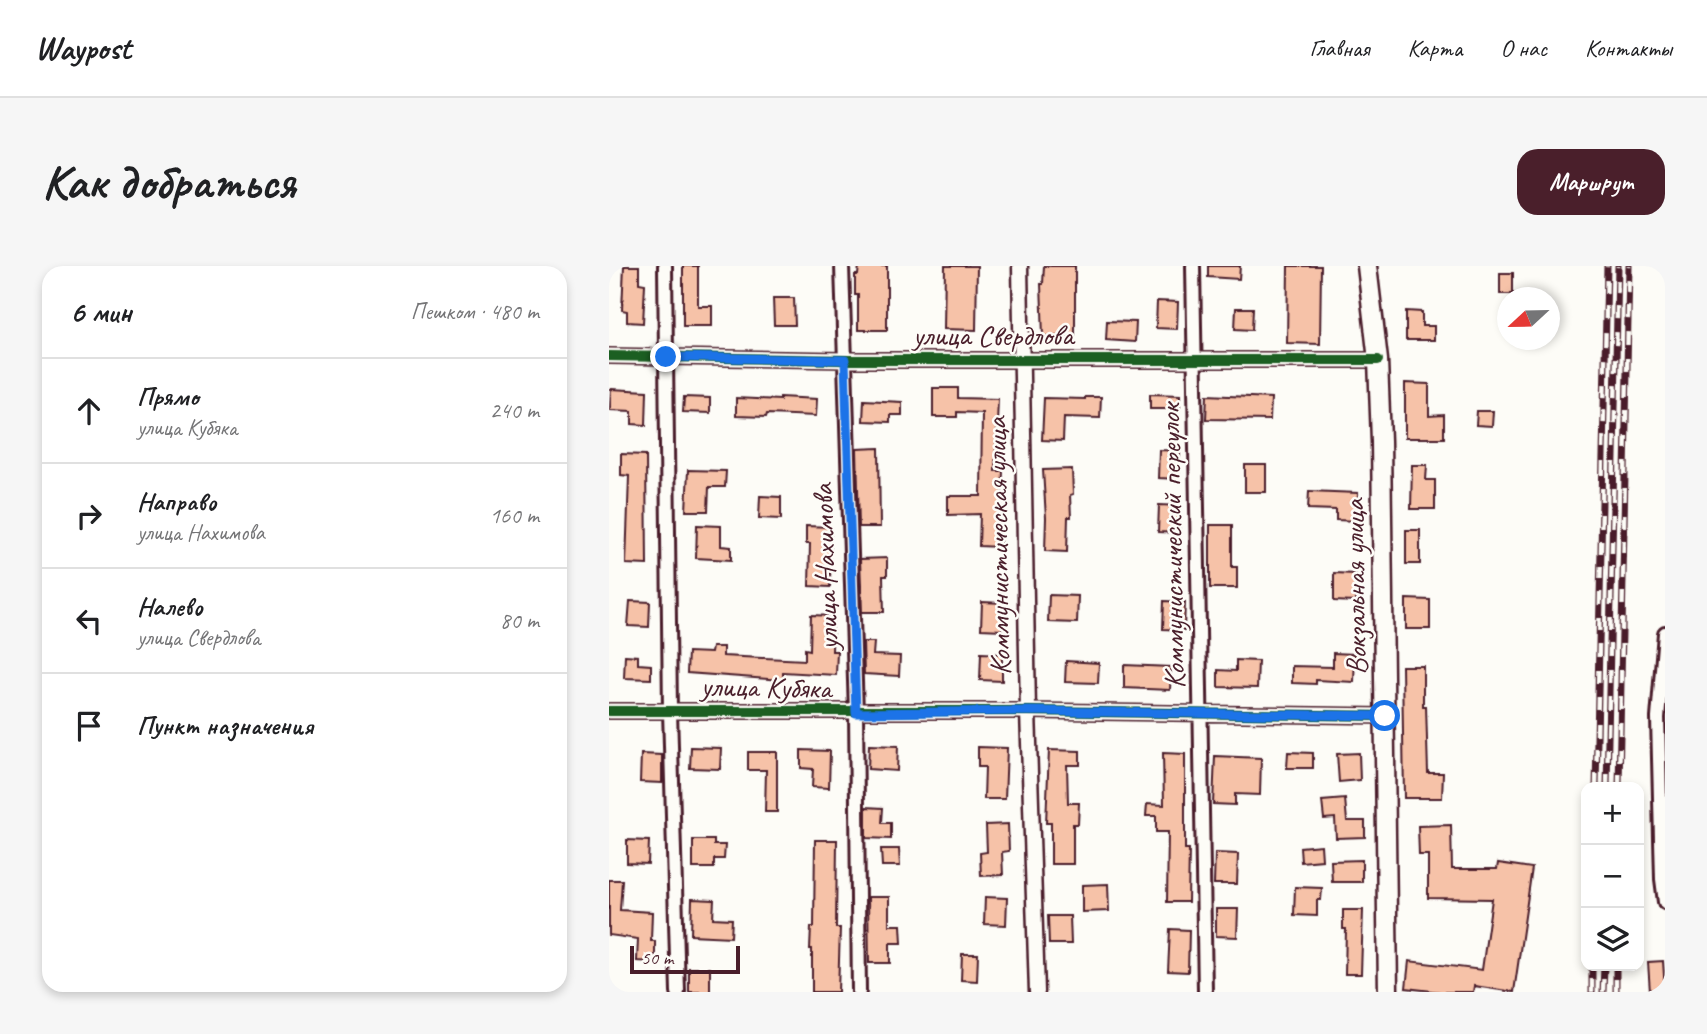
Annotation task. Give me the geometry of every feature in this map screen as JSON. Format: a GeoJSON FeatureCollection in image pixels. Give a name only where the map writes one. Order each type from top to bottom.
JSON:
{"type":"FeatureCollection","features":[{"type":"Feature","properties":{"kind":"main road","name":"Вокзальная улица"},"geometry":{"type":"LineString","coordinates":[[1367,266],[1378,360],[1381,455],[1388,992]]}},
{"type":"Feature","properties":{"kind":"street"},"geometry":{"type":"LineString","coordinates":[[666,266],[670,711],[678,992]]}},
{"type":"Feature","properties":{"kind":"street","name":"улица Нахимова"},"geometry":{"type":"LineString","coordinates":[[842,266],[856,713],[859,992]]}},
{"type":"Feature","properties":{"kind":"street","name":"Коммунистическая улица"},"geometry":{"type":"LineString","coordinates":[[1020,266],[1028,711],[1037,992]]}},
{"type":"Feature","properties":{"kind":"street","name":"Коммунистический переулок"},"geometry":{"type":"LineString","coordinates":[[1193,266],[1205,992]]}},
{"type":"Feature","properties":{"kind":"street","name":"улица Свердлова"},"geometry":{"type":"LineString","coordinates":[[609,356],[845,360],[1378,360]]}},
{"type":"Feature","properties":{"kind":"street"},"geometry":{"type":"LineString","coordinates":[[1665,633],[1658,718],[1662,879],[1665,902]]}},
{"type":"Feature","properties":{"kind":"street","name":"улица Кубяка"},"geometry":{"type":"LineString","coordinates":[[609,711],[1028,711],[1385,716]]}},
{"type":"Feature","properties":{"kind":"building"},"geometry":{"type":"Polygon","coordinates":[[[624,266],[639,266],[639,283],[645,284],[643,323],[627,322],[627,311],[622,310],[624,266]]]}},
{"type":"Feature","properties":{"kind":"building"},"geometry":{"type":"Polygon","coordinates":[[[683,266],[698,266],[698,306],[712,306],[712,326],[683,326],[683,266]]]}},
{"type":"Feature","properties":{"kind":"building"},"geometry":{"type":"Polygon","coordinates":[[[859,266],[887,266],[887,330],[858,330],[855,275],[858,275],[859,266]]]}},
{"type":"Feature","properties":{"kind":"building"},"geometry":{"type":"Polygon","coordinates":[[[945,266],[977,266],[976,330],[944,329],[945,266]]]}},
{"type":"Feature","properties":{"kind":"building"},"geometry":{"type":"Polygon","coordinates":[[[1044,266],[1075,266],[1075,337],[1043,336],[1041,284],[1044,266]]]}},
{"type":"Feature","properties":{"kind":"building"},"geometry":{"type":"Polygon","coordinates":[[[1208,266],[1240,266],[1239,279],[1208,277],[1208,266]]]}},
{"type":"Feature","properties":{"kind":"building"},"geometry":{"type":"Polygon","coordinates":[[[1288,266],[1321,266],[1320,344],[1287,343],[1288,266]]]}},
{"type":"Feature","properties":{"kind":"building"},"geometry":{"type":"Polygon","coordinates":[[[1500,273],[1513,273],[1513,287],[1500,287],[1500,273]]]}},
{"type":"Feature","properties":{"kind":"building"},"geometry":{"type":"Polygon","coordinates":[[[773,298],[794,298],[795,325],[774,325],[773,298]]]}},
{"type":"Feature","properties":{"kind":"building"},"geometry":{"type":"Polygon","coordinates":[[[1157,301],[1178,302],[1177,329],[1156,328],[1157,301]]]}},
{"type":"Feature","properties":{"kind":"building"},"geometry":{"type":"Polygon","coordinates":[[[1236,308],[1253,308],[1252,330],[1235,329],[1236,308]]]}},
{"type":"Feature","properties":{"kind":"building"},"geometry":{"type":"Polygon","coordinates":[[[1406,311],[1422,312],[1422,326],[1434,326],[1434,340],[1406,340],[1406,311]]]}},
{"type":"Feature","properties":{"kind":"building"},"geometry":{"type":"Polygon","coordinates":[[[1107,321],[1136,322],[1135,342],[1106,340],[1107,321]]]}},
{"type":"Feature","properties":{"kind":"building"},"geometry":{"type":"Polygon","coordinates":[[[1405,383],[1429,384],[1429,416],[1444,415],[1444,438],[1405,438],[1405,383]]]}},
{"type":"Feature","properties":{"kind":"building"},"geometry":{"type":"Polygon","coordinates":[[[933,388],[958,388],[958,398],[998,399],[995,471],[1003,471],[1000,547],[979,546],[980,514],[948,515],[948,496],[981,496],[982,413],[957,412],[957,417],[933,417],[933,388]]]}},
{"type":"Feature","properties":{"kind":"building"},"geometry":{"type":"Polygon","coordinates":[[[611,389],[647,391],[646,425],[632,424],[632,411],[610,410],[611,389]]]}},
{"type":"Feature","properties":{"kind":"building"},"geometry":{"type":"Polygon","coordinates":[[[1150,394],[1180,395],[1180,409],[1150,409],[1150,394]]]}},
{"type":"Feature","properties":{"kind":"building"},"geometry":{"type":"Polygon","coordinates":[[[1207,395],[1271,398],[1270,420],[1206,419],[1207,395]]]}},
{"type":"Feature","properties":{"kind":"building"},"geometry":{"type":"Polygon","coordinates":[[[684,397],[710,398],[710,413],[683,412],[684,397]]]}},
{"type":"Feature","properties":{"kind":"building"},"geometry":{"type":"Polygon","coordinates":[[[780,397],[817,399],[816,416],[736,416],[736,398],[780,400],[780,397]]]}},
{"type":"Feature","properties":{"kind":"building"},"geometry":{"type":"Polygon","coordinates":[[[1101,397],[1100,418],[1064,417],[1063,441],[1042,440],[1044,398],[1101,397]]]}},
{"type":"Feature","properties":{"kind":"building"},"geometry":{"type":"Polygon","coordinates":[[[864,400],[902,402],[902,415],[890,415],[890,422],[863,421],[864,400]]]}},
{"type":"Feature","properties":{"kind":"building"},"geometry":{"type":"Polygon","coordinates":[[[1477,411],[1493,411],[1492,426],[1476,425],[1477,411]]]}},
{"type":"Feature","properties":{"kind":"building"},"geometry":{"type":"Polygon","coordinates":[[[879,448],[880,527],[859,527],[857,449],[879,448]]]}},
{"type":"Feature","properties":{"kind":"building"},"geometry":{"type":"Polygon","coordinates":[[[1159,450],[1180,451],[1179,479],[1158,478],[1159,450]]]}},
{"type":"Feature","properties":{"kind":"building"},"geometry":{"type":"Polygon","coordinates":[[[621,454],[646,455],[647,565],[626,564],[629,476],[621,475],[621,454]]]}},
{"type":"Feature","properties":{"kind":"building"},"geometry":{"type":"Polygon","coordinates":[[[1245,465],[1266,465],[1266,492],[1245,492],[1245,465]]]}},
{"type":"Feature","properties":{"kind":"building"},"geometry":{"type":"Polygon","coordinates":[[[1412,465],[1427,465],[1426,480],[1435,480],[1435,509],[1411,509],[1412,465]]]}},
{"type":"Feature","properties":{"kind":"building"},"geometry":{"type":"Polygon","coordinates":[[[1072,469],[1073,494],[1070,495],[1071,517],[1068,517],[1067,552],[1045,551],[1043,470],[1072,469]]]}},
{"type":"Feature","properties":{"kind":"building"},"geometry":{"type":"Polygon","coordinates":[[[688,470],[726,471],[725,487],[709,487],[708,511],[686,511],[688,470]]]}},
{"type":"Feature","properties":{"kind":"building"},"geometry":{"type":"Polygon","coordinates":[[[1309,491],[1358,493],[1357,521],[1336,520],[1336,510],[1308,509],[1309,491]]]}},
{"type":"Feature","properties":{"kind":"building"},"geometry":{"type":"Polygon","coordinates":[[[760,496],[781,497],[781,519],[759,518],[760,496]]]}},
{"type":"Feature","properties":{"kind":"building"},"geometry":{"type":"Polygon","coordinates":[[[1159,505],[1180,506],[1179,533],[1158,532],[1159,505]]]}},
{"type":"Feature","properties":{"kind":"building"},"geometry":{"type":"Polygon","coordinates":[[[697,525],[721,526],[721,546],[731,547],[731,560],[696,558],[697,525]]]}},
{"type":"Feature","properties":{"kind":"building"},"geometry":{"type":"Polygon","coordinates":[[[1210,525],[1232,525],[1232,567],[1237,567],[1237,588],[1210,588],[1210,525]]]}},
{"type":"Feature","properties":{"kind":"building"},"geometry":{"type":"Polygon","coordinates":[[[806,526],[831,527],[830,587],[809,586],[810,544],[806,544],[806,526]]]}},
{"type":"Feature","properties":{"kind":"building"},"geometry":{"type":"Polygon","coordinates":[[[1406,530],[1420,530],[1420,564],[1406,564],[1406,530]]]}},
{"type":"Feature","properties":{"kind":"building"},"geometry":{"type":"Polygon","coordinates":[[[887,558],[887,576],[883,576],[884,612],[862,612],[860,559],[887,558]]]}},
{"type":"Feature","properties":{"kind":"building"},"geometry":{"type":"Polygon","coordinates":[[[1334,573],[1356,574],[1355,602],[1334,601],[1334,573]]]}},
{"type":"Feature","properties":{"kind":"building"},"geometry":{"type":"Polygon","coordinates":[[[1049,595],[1078,596],[1077,623],[1048,622],[1049,595]]]}},
{"type":"Feature","properties":{"kind":"building"},"geometry":{"type":"Polygon","coordinates":[[[1406,599],[1430,600],[1430,629],[1406,629],[1406,599]]]}},
{"type":"Feature","properties":{"kind":"building"},"geometry":{"type":"Polygon","coordinates":[[[630,601],[650,602],[649,627],[628,626],[630,601]]]}},
{"type":"Feature","properties":{"kind":"building"},"geometry":{"type":"Polygon","coordinates":[[[1164,601],[1185,602],[1184,630],[1163,629],[1164,601]]]}},
{"type":"Feature","properties":{"kind":"building"},"geometry":{"type":"Polygon","coordinates":[[[982,602],[1003,603],[1002,630],[981,629],[982,602]]]}},
{"type":"Feature","properties":{"kind":"building"},"geometry":{"type":"Polygon","coordinates":[[[811,615],[833,616],[832,651],[837,651],[836,675],[783,672],[783,680],[687,673],[688,652],[711,653],[712,647],[723,647],[723,656],[805,660],[805,649],[810,650],[811,615]]]}},
{"type":"Feature","properties":{"kind":"building"},"geometry":{"type":"Polygon","coordinates":[[[863,642],[874,642],[873,655],[900,656],[899,676],[864,674],[863,642]]]}},
{"type":"Feature","properties":{"kind":"building"},"geometry":{"type":"Polygon","coordinates":[[[981,653],[1002,654],[1002,681],[980,680],[981,653]]]}},
{"type":"Feature","properties":{"kind":"building"},"geometry":{"type":"Polygon","coordinates":[[[1333,653],[1355,654],[1354,682],[1316,680],[1316,684],[1292,683],[1292,666],[1333,667],[1333,653]]]}},
{"type":"Feature","properties":{"kind":"building"},"geometry":{"type":"Polygon","coordinates":[[[625,655],[638,656],[638,664],[651,665],[651,679],[624,678],[625,655]]]}},
{"type":"Feature","properties":{"kind":"building"},"geometry":{"type":"Polygon","coordinates":[[[1236,660],[1258,661],[1257,688],[1218,687],[1218,670],[1236,671],[1236,660]]]}},
{"type":"Feature","properties":{"kind":"building"},"geometry":{"type":"Polygon","coordinates":[[[1066,661],[1099,663],[1098,683],[1065,682],[1066,661]]]}},
{"type":"Feature","properties":{"kind":"building"},"geometry":{"type":"Polygon","coordinates":[[[1124,665],[1171,667],[1170,690],[1124,688],[1124,665]]]}},
{"type":"Feature","properties":{"kind":"building"},"geometry":{"type":"Polygon","coordinates":[[[1402,666],[1423,666],[1428,773],[1443,773],[1442,798],[1404,798],[1402,666]]]}},
{"type":"Feature","properties":{"kind":"building"},"geometry":{"type":"Polygon","coordinates":[[[869,745],[898,746],[897,771],[868,769],[869,745]]]}},
{"type":"Feature","properties":{"kind":"building"},"geometry":{"type":"Polygon","coordinates":[[[691,747],[721,748],[720,769],[690,768],[691,747]]]}},
{"type":"Feature","properties":{"kind":"building"},"geometry":{"type":"Polygon","coordinates":[[[978,747],[1007,748],[1005,799],[984,799],[985,767],[978,767],[978,747]]]}},
{"type":"Feature","properties":{"kind":"building"},"geometry":{"type":"Polygon","coordinates":[[[801,750],[830,751],[829,788],[812,787],[813,769],[801,768],[801,750]]]}},
{"type":"Feature","properties":{"kind":"building"},"geometry":{"type":"Polygon","coordinates":[[[1049,750],[1080,751],[1080,765],[1067,765],[1068,803],[1079,803],[1078,824],[1073,824],[1073,864],[1051,864],[1051,823],[1046,823],[1049,750]]]}},
{"type":"Feature","properties":{"kind":"building"},"geometry":{"type":"Polygon","coordinates":[[[748,752],[777,752],[777,812],[765,812],[766,770],[748,770],[748,752]]]}},
{"type":"Feature","properties":{"kind":"building"},"geometry":{"type":"Polygon","coordinates":[[[1288,752],[1313,753],[1313,768],[1287,768],[1288,752]]]}},
{"type":"Feature","properties":{"kind":"building"},"geometry":{"type":"Polygon","coordinates":[[[1163,753],[1185,754],[1188,902],[1167,902],[1168,832],[1156,832],[1156,816],[1146,816],[1147,804],[1164,805],[1163,753]]]}},
{"type":"Feature","properties":{"kind":"building"},"geometry":{"type":"Polygon","coordinates":[[[1359,753],[1360,780],[1339,782],[1337,754],[1359,753]]]}},
{"type":"Feature","properties":{"kind":"building"},"geometry":{"type":"Polygon","coordinates":[[[641,754],[662,755],[662,783],[640,782],[641,754]]]}},
{"type":"Feature","properties":{"kind":"building"},"geometry":{"type":"Polygon","coordinates":[[[1215,756],[1261,758],[1260,795],[1235,794],[1235,805],[1213,804],[1215,756]]]}},
{"type":"Feature","properties":{"kind":"building"},"geometry":{"type":"Polygon","coordinates":[[[1345,799],[1347,821],[1365,821],[1365,837],[1336,838],[1335,818],[1324,819],[1322,801],[1345,799]]]}},
{"type":"Feature","properties":{"kind":"building"},"geometry":{"type":"Polygon","coordinates":[[[866,807],[883,808],[882,823],[891,823],[891,839],[866,838],[866,807]]]}},
{"type":"Feature","properties":{"kind":"building"},"geometry":{"type":"Polygon","coordinates":[[[1008,824],[1009,851],[1002,852],[1003,875],[981,876],[980,853],[987,852],[986,825],[1008,824]]]}},
{"type":"Feature","properties":{"kind":"building"},"geometry":{"type":"Polygon","coordinates":[[[1451,825],[1452,869],[1497,869],[1498,863],[1532,868],[1514,992],[1474,986],[1473,992],[1406,988],[1409,961],[1482,970],[1492,899],[1428,898],[1428,855],[1419,855],[1418,826],[1451,825]]]}},
{"type":"Feature","properties":{"kind":"building"},"geometry":{"type":"Polygon","coordinates":[[[627,840],[649,841],[648,864],[627,863],[627,840]]]}},
{"type":"Feature","properties":{"kind":"building"},"geometry":{"type":"Polygon","coordinates":[[[693,840],[714,840],[714,845],[725,845],[724,859],[714,859],[714,868],[693,868],[693,840]]]}},
{"type":"Feature","properties":{"kind":"building"},"geometry":{"type":"Polygon","coordinates":[[[815,840],[837,840],[836,928],[840,928],[838,992],[812,992],[810,949],[811,927],[814,927],[815,840]]]}},
{"type":"Feature","properties":{"kind":"building"},"geometry":{"type":"Polygon","coordinates":[[[1321,845],[1322,860],[1301,862],[1300,847],[1321,845]]]}},
{"type":"Feature","properties":{"kind":"building"},"geometry":{"type":"Polygon","coordinates":[[[881,849],[899,849],[900,866],[882,866],[881,849]]]}},
{"type":"Feature","properties":{"kind":"building"},"geometry":{"type":"Polygon","coordinates":[[[1215,853],[1238,854],[1237,884],[1214,884],[1215,853]]]}},
{"type":"Feature","properties":{"kind":"building"},"geometry":{"type":"Polygon","coordinates":[[[1362,860],[1362,882],[1332,882],[1331,861],[1362,860]]]}},
{"type":"Feature","properties":{"kind":"building"},"geometry":{"type":"Polygon","coordinates":[[[609,880],[622,880],[620,910],[652,912],[651,941],[655,941],[655,962],[637,961],[638,939],[609,935],[609,880]]]}},
{"type":"Feature","properties":{"kind":"building"},"geometry":{"type":"Polygon","coordinates":[[[1108,884],[1109,911],[1082,912],[1082,885],[1108,884]]]}},
{"type":"Feature","properties":{"kind":"building"},"geometry":{"type":"Polygon","coordinates":[[[1295,887],[1322,888],[1321,900],[1317,900],[1317,916],[1294,915],[1295,887]]]}},
{"type":"Feature","properties":{"kind":"building"},"geometry":{"type":"Polygon","coordinates":[[[868,897],[889,897],[889,925],[901,925],[902,943],[890,943],[890,963],[869,963],[868,897]]]}},
{"type":"Feature","properties":{"kind":"building"},"geometry":{"type":"Polygon","coordinates":[[[985,897],[1007,898],[1006,925],[984,924],[985,897]]]}},
{"type":"Feature","properties":{"kind":"building"},"geometry":{"type":"Polygon","coordinates":[[[692,899],[714,900],[713,918],[732,919],[731,937],[691,935],[692,899]]]}},
{"type":"Feature","properties":{"kind":"building"},"geometry":{"type":"Polygon","coordinates":[[[1216,909],[1238,909],[1237,937],[1216,936],[1216,909]]]}},
{"type":"Feature","properties":{"kind":"building"},"geometry":{"type":"Polygon","coordinates":[[[1343,910],[1363,910],[1361,974],[1345,974],[1346,929],[1343,929],[1343,910]]]}},
{"type":"Feature","properties":{"kind":"building"},"geometry":{"type":"Polygon","coordinates":[[[1048,916],[1070,916],[1071,944],[1049,944],[1048,916]]]}},
{"type":"Feature","properties":{"kind":"building"},"geometry":{"type":"Polygon","coordinates":[[[1170,929],[1189,930],[1188,972],[1168,971],[1170,929]]]}},
{"type":"Feature","properties":{"kind":"building"},"geometry":{"type":"Polygon","coordinates":[[[962,954],[978,954],[977,981],[961,980],[962,954]]]}},
{"type":"Feature","properties":{"kind":"building"},"geometry":{"type":"Polygon","coordinates":[[[1663,961],[1665,992],[1650,992],[1648,962],[1663,961]]]}},
{"type":"Feature","properties":{"kind":"building"},"geometry":{"type":"Polygon","coordinates":[[[689,968],[710,968],[710,992],[689,992],[689,968]]]}},
{"type":"Feature","properties":{"kind":"railway"},"geometry":{"type":"LineString","coordinates":[[1596,782],[1607,266]]}},
{"type":"Feature","properties":{"kind":"railway"},"geometry":{"type":"LineString","coordinates":[[1607,782],[1618,266]]}},
{"type":"Feature","properties":{"kind":"railway"},"geometry":{"type":"LineString","coordinates":[[1619,782],[1629,266]]}},
{"type":"Feature","properties":{"kind":"railway"},"geometry":{"type":"LineString","coordinates":[[1592,971],[1592,992]]}},
{"type":"Feature","properties":{"kind":"railway"},"geometry":{"type":"LineString","coordinates":[[1603,992],[1604,971]]}},
{"type":"Feature","properties":{"kind":"railway"},"geometry":{"type":"LineString","coordinates":[[1616,971],[1616,992]]}},
{"type":"Feature","properties":{"kind":"cycle path"},"geometry":{"type":"LineString","coordinates":[[609,356],[845,360],[1378,360]]}},
{"type":"Feature","properties":{"kind":"cycle path"},"geometry":{"type":"LineString","coordinates":[[609,711],[1028,711],[1385,716]]}},
{"type":"Feature","properties":{"kind":"route"},"geometry":{"type":"LineString","coordinates":[[666,357],[845,360],[856,713],[1028,711],[1385,716]]}}]}
